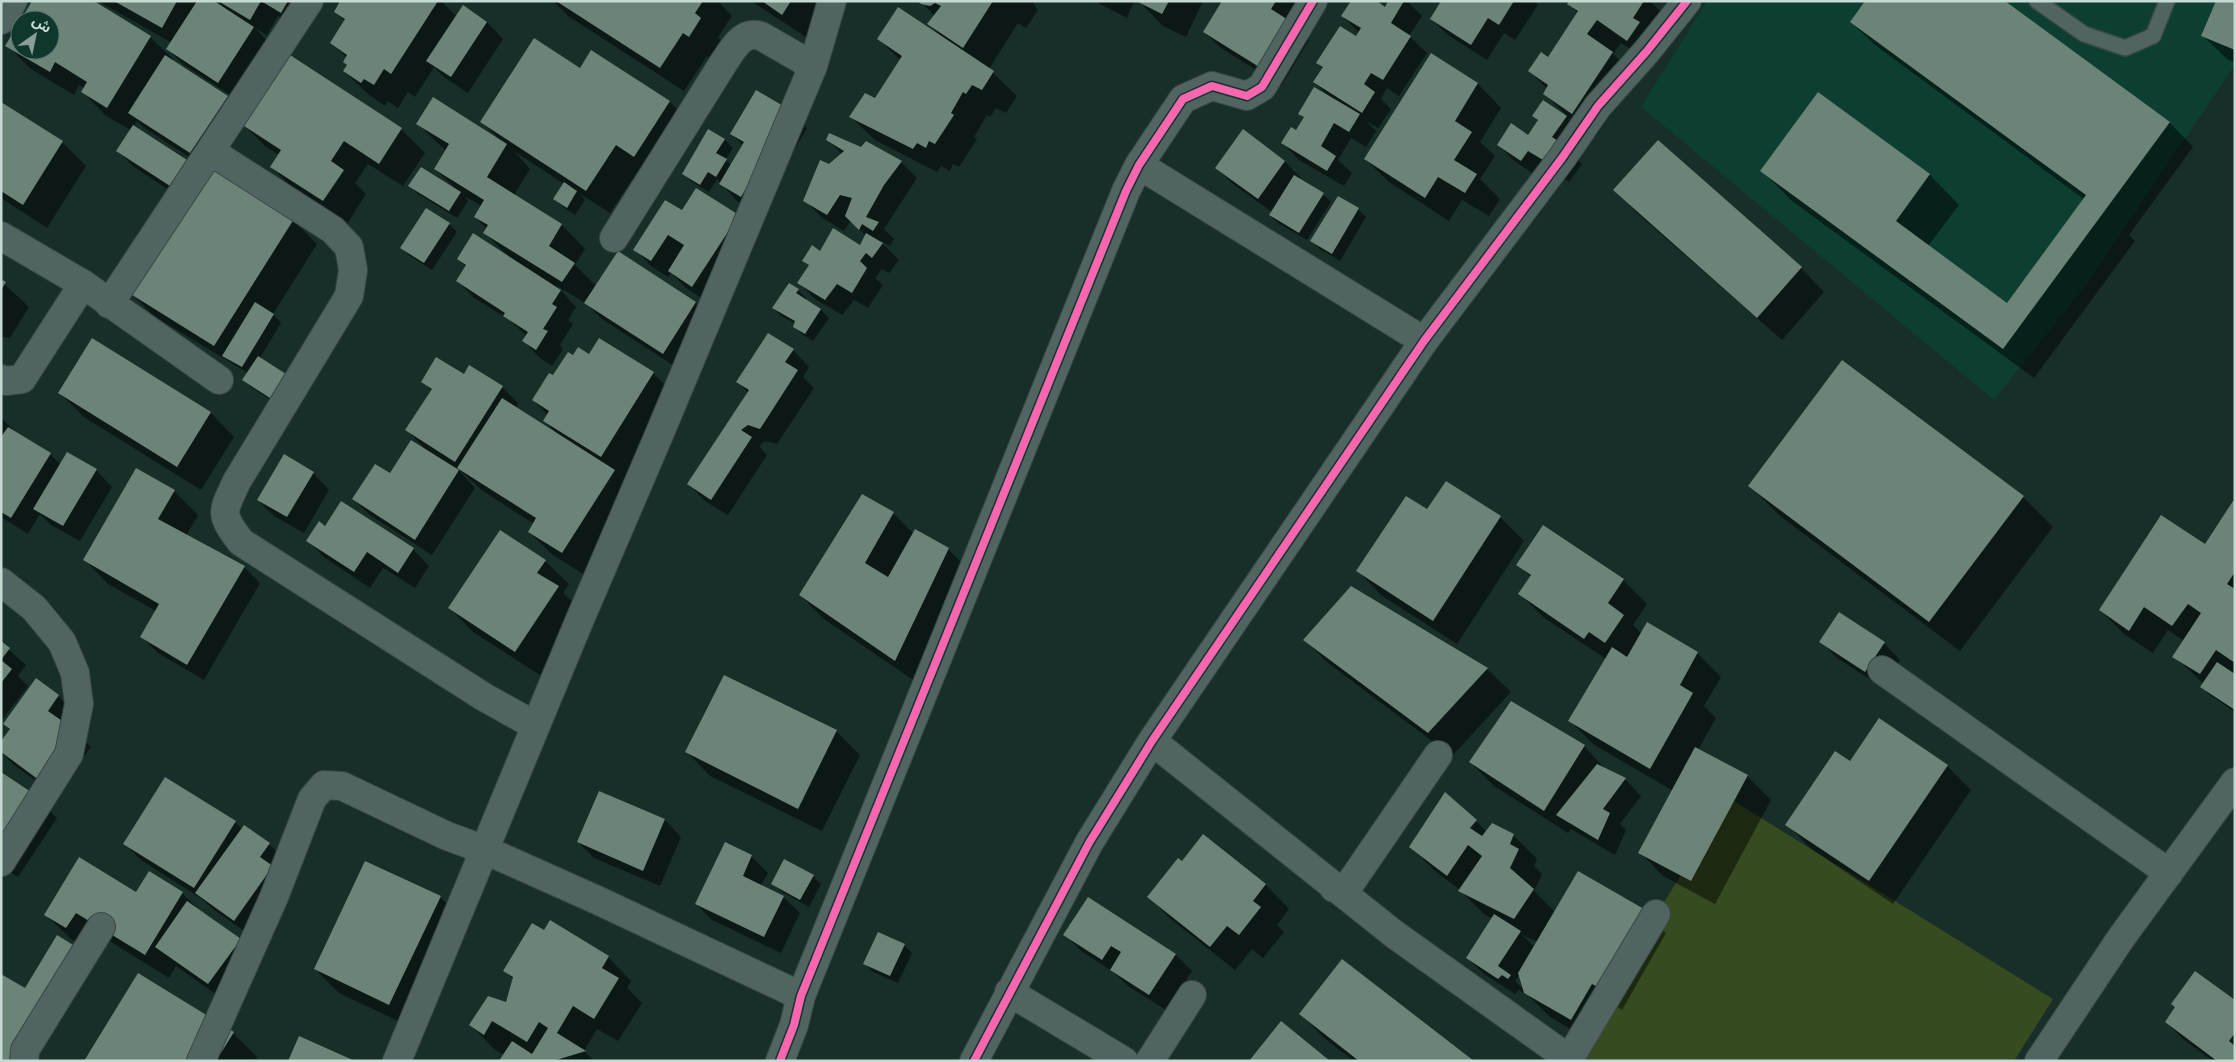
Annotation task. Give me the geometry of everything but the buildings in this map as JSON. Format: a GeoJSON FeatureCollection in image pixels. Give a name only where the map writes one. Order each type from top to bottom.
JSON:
{"type":"FeatureCollection","features":[{"type":"Feature","properties":{"kind":"street"},"geometry":{"type":"LineString","coordinates":[[1,20],[13,1]]}},
{"type":"Feature","properties":{"kind":"street"},"geometry":{"type":"LineString","coordinates":[[109,304],[309,1]]}},
{"type":"Feature","properties":{"kind":"street"},"geometry":{"type":"LineString","coordinates":[[397,1061],[813,66],[832,1]]}},
{"type":"Feature","properties":{"kind":"street"},"geometry":{"type":"LineString","coordinates":[[780,1061],[794,1025],[800,996],[1126,191],[1139,165],[1183,99],[1212,86],[1247,96],[1262,87],[1313,1]]}},
{"type":"Feature","properties":{"kind":"street"},"geometry":{"type":"LineString","coordinates":[[974,1061],[1089,843],[1152,741],[1424,341],[1562,158],[1598,106],[1647,51],[1687,1]]}},
{"type":"Feature","properties":{"kind":"street"},"geometry":{"type":"LineString","coordinates":[[614,238],[737,43],[744,37],[754,34],[761,36],[813,66]]}},
{"type":"Feature","properties":{"kind":"street"},"geometry":{"type":"LineString","coordinates":[[210,151],[333,230],[349,247],[353,270],[349,296],[237,481],[225,506],[226,522],[241,542],[484,697],[536,726]]}},
{"type":"Feature","properties":{"kind":"street"},"geometry":{"type":"LineString","coordinates":[[1139,165],[1424,341]]}},
{"type":"Feature","properties":{"kind":"street"},"geometry":{"type":"LineString","coordinates":[[1,236],[83,284],[220,380]]}},
{"type":"Feature","properties":{"kind":"street"},"geometry":{"type":"LineString","coordinates":[[1,379],[6,381],[22,379],[83,284]]}},
{"type":"Feature","properties":{"kind":"street"},"geometry":{"type":"LineString","coordinates":[[1,582],[34,608],[62,642],[75,673],[79,704],[69,754],[1,862]]}},
{"type":"Feature","properties":{"kind":"street"},"geometry":{"type":"LineString","coordinates":[[1882,670],[2169,872]]}},
{"type":"Feature","properties":{"kind":"street"},"geometry":{"type":"LineString","coordinates":[[1152,741],[1261,826],[1334,888],[1394,934],[1569,1060],[1656,914]]}},
{"type":"Feature","properties":{"kind":"street"},"geometry":{"type":"LineString","coordinates":[[1334,888],[1347,888],[1438,755]]}},
{"type":"Feature","properties":{"kind":"street"},"geometry":{"type":"LineString","coordinates":[[2039,1061],[2121,938],[2235,782]]}},
{"type":"Feature","properties":{"kind":"street"},"geometry":{"type":"LineString","coordinates":[[201,1061],[274,897],[312,799],[324,785],[342,786],[447,836],[485,850],[597,900],[800,996]]}},
{"type":"Feature","properties":{"kind":"street"},"geometry":{"type":"LineString","coordinates":[[24,1061],[25,1050],[101,927]]}},
{"type":"Feature","properties":{"kind":"street"},"geometry":{"type":"LineString","coordinates":[[1009,992],[1124,1061]]}},
{"type":"Feature","properties":{"kind":"street"},"geometry":{"type":"LineString","coordinates":[[1150,1061],[1192,996]]}},
{"type":"Feature","properties":{"kind":"lane"},"geometry":{"type":"LineString","coordinates":[[2037,1],[2084,34],[2124,48],[2153,36],[2166,1]]}},
{"type":"Feature","properties":{"kind":"shaded area"},"geometry":{"type":"Polygon","coordinates":[[[1707,1],[2216,1],[2235,50],[2235,65],[2086,285],[1994,400],[1641,107],[1707,1]]]}},
{"type":"Feature","properties":{"kind":"shaded area"},"geometry":{"type":"Polygon","coordinates":[[[1729,798],[2053,999],[2014,1061],[1565,1061],[1729,798]]]}},
{"type":"Feature","properties":{"kind":"cycle path"},"geometry":{"type":"LineString","coordinates":[[780,1061],[794,1025],[801,996],[1126,191],[1139,165],[1183,99],[1212,86],[1247,96],[1262,87],[1313,1]]}},
{"type":"Feature","properties":{"kind":"cycle path"},"geometry":{"type":"LineString","coordinates":[[974,1061],[1089,843],[1152,741],[1424,341],[1562,158],[1598,106],[1647,51],[1687,1]]}}]}
